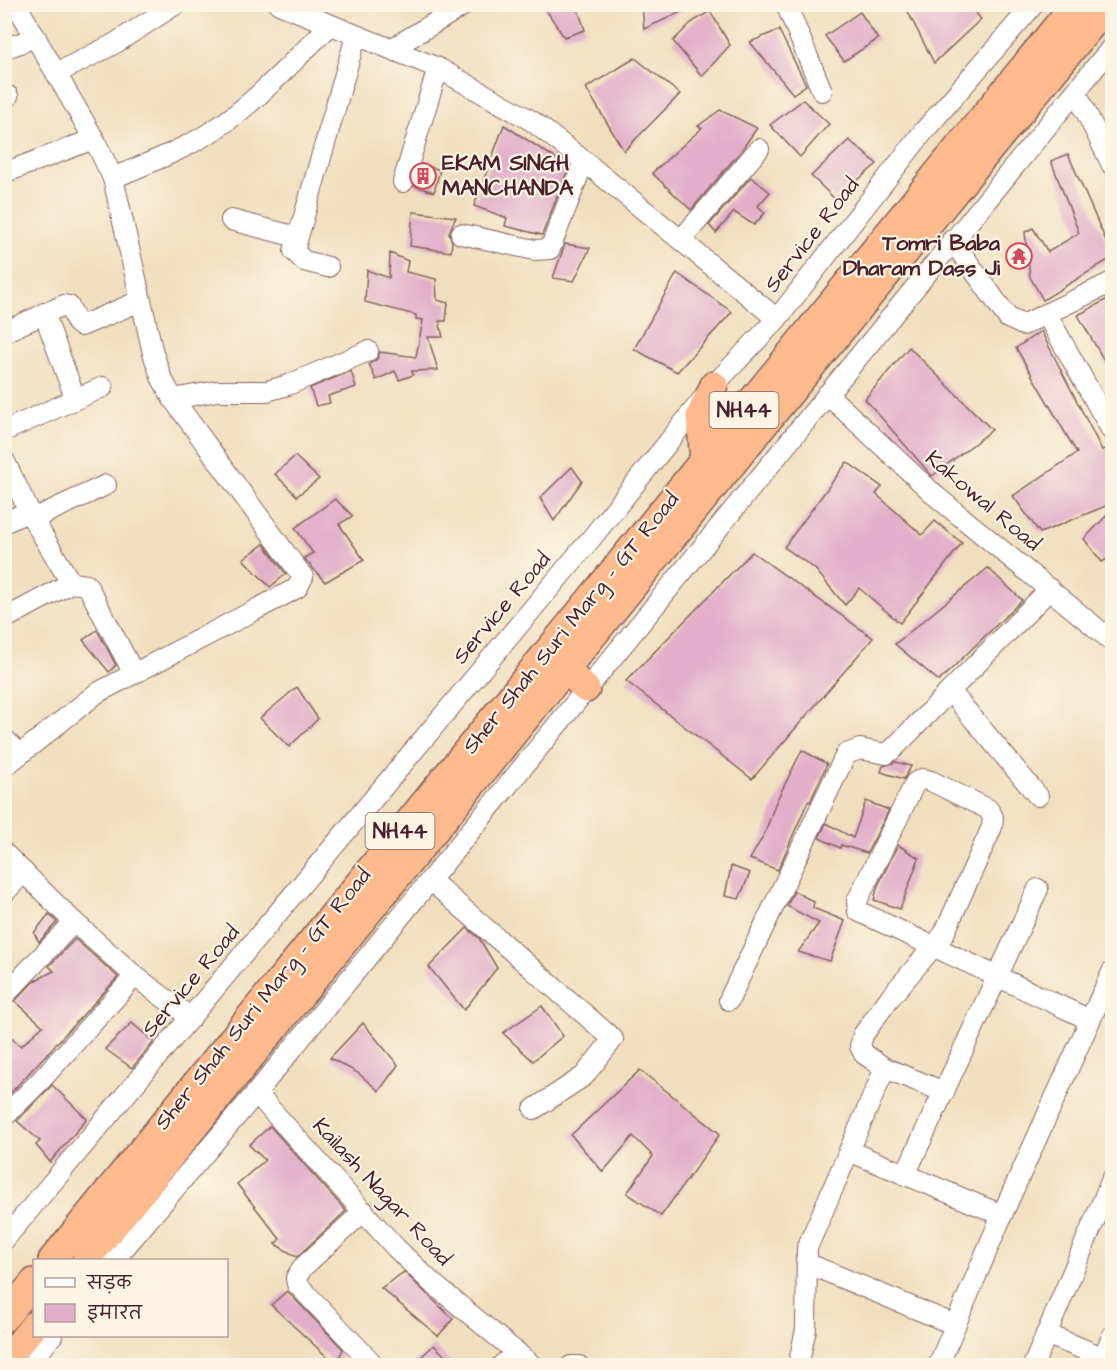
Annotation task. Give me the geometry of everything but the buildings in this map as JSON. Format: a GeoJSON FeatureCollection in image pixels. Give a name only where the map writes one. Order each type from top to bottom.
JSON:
{"type":"FeatureCollection","features":[{"type":"Feature","properties":{"kind":"highway","name":"NH44"},"geometry":{"type":"LineString","coordinates":[[704,460],[783,359],[1075,4]]}},
{"type":"Feature","properties":{"kind":"highway","name":"NH44"},"geometry":{"type":"LineString","coordinates":[[565,669],[1109,4]]}},
{"type":"Feature","properties":{"kind":"highway"},"geometry":{"type":"LineString","coordinates":[[704,460],[700,416],[714,385]]}},
{"type":"Feature","properties":{"kind":"highway","name":"Sher Shah Suri Marg - GT Road"},"geometry":{"type":"LineString","coordinates":[[53,1259],[704,460]]}},
{"type":"Feature","properties":{"kind":"highway"},"geometry":{"type":"LineString","coordinates":[[565,669],[586,689]]}},
{"type":"Feature","properties":{"kind":"highway","name":"Sher Shah Suri Marg - GT Road"},"geometry":{"type":"LineString","coordinates":[[87,1259],[565,669]]}},
{"type":"Feature","properties":{"kind":"highway"},"geometry":{"type":"LineString","coordinates":[[4,1318],[33,1282]]}},
{"type":"Feature","properties":{"kind":"highway"},"geometry":{"type":"LineString","coordinates":[[4,1363],[33,1326]]}},
{"type":"Feature","properties":{"kind":"street"},"geometry":{"type":"LineString","coordinates":[[4,738],[12,761],[72,711],[133,672],[297,588],[303,577],[173,399],[161,377],[140,301],[113,178],[94,139],[16,4]]}},
{"type":"Feature","properties":{"kind":"street"},"geometry":{"type":"LineString","coordinates":[[57,73],[114,44],[176,4]]}},
{"type":"Feature","properties":{"kind":"street"},"geometry":{"type":"LineString","coordinates":[[279,4],[438,68],[532,121],[777,319]]}},
{"type":"Feature","properties":{"kind":"street"},"geometry":{"type":"LineString","coordinates":[[391,49],[444,9],[466,4]]}},
{"type":"Feature","properties":{"kind":"street"},"geometry":{"type":"LineString","coordinates":[[786,4],[822,91]]}},
{"type":"Feature","properties":{"kind":"street","name":"Service Road"},"geometry":{"type":"LineString","coordinates":[[4,1240],[590,540],[714,385],[777,319],[924,131],[1034,4]]}},
{"type":"Feature","properties":{"kind":"street"},"geometry":{"type":"LineString","coordinates":[[113,178],[161,158],[217,129],[240,111],[331,25]]}},
{"type":"Feature","properties":{"kind":"street"},"geometry":{"type":"LineString","coordinates":[[328,267],[298,257],[294,251],[356,36]]}},
{"type":"Feature","properties":{"kind":"street"},"geometry":{"type":"LineString","coordinates":[[4,49],[36,37]]}},
{"type":"Feature","properties":{"kind":"street"},"geometry":{"type":"LineString","coordinates":[[115,1259],[256,1093],[952,240],[1113,47]]}},
{"type":"Feature","properties":{"kind":"street"},"geometry":{"type":"LineString","coordinates":[[403,182],[438,68]]}},
{"type":"Feature","properties":{"kind":"street"},"geometry":{"type":"LineString","coordinates":[[1076,92],[1113,165]]}},
{"type":"Feature","properties":{"kind":"street"},"geometry":{"type":"LineString","coordinates":[[4,173],[94,139]]}},
{"type":"Feature","properties":{"kind":"street"},"geometry":{"type":"LineString","coordinates":[[681,240],[759,149]]}},
{"type":"Feature","properties":{"kind":"street"},"geometry":{"type":"LineString","coordinates":[[461,234],[535,250],[549,249],[584,161]]}},
{"type":"Feature","properties":{"kind":"street"},"geometry":{"type":"LineString","coordinates":[[231,220],[297,237]]}},
{"type":"Feature","properties":{"kind":"street"},"geometry":{"type":"LineString","coordinates":[[952,240],[1008,318],[1023,325],[1113,282]]}},
{"type":"Feature","properties":{"kind":"street"},"geometry":{"type":"LineString","coordinates":[[6,327],[66,305],[81,326],[140,301]]}},
{"type":"Feature","properties":{"kind":"street"},"geometry":{"type":"LineString","coordinates":[[44,314],[75,398]]}},
{"type":"Feature","properties":{"kind":"street"},"geometry":{"type":"LineString","coordinates":[[1047,315],[1113,432]]}},
{"type":"Feature","properties":{"kind":"street"},"geometry":{"type":"LineString","coordinates":[[173,399],[217,391],[267,391],[288,385],[368,351]]}},
{"type":"Feature","properties":{"kind":"street"},"geometry":{"type":"LineString","coordinates":[[4,431],[103,387]]}},
{"type":"Feature","properties":{"kind":"street","name":"Kakowal Road"},"geometry":{"type":"LineString","coordinates":[[827,394],[937,497],[1113,641]]}},
{"type":"Feature","properties":{"kind":"street"},"geometry":{"type":"LineString","coordinates":[[4,460],[31,515],[71,584]]}},
{"type":"Feature","properties":{"kind":"street"},"geometry":{"type":"LineString","coordinates":[[4,523],[31,515],[106,485]]}},
{"type":"Feature","properties":{"kind":"street"},"geometry":{"type":"LineString","coordinates":[[4,619],[71,584],[80,583],[92,591],[133,672]]}},
{"type":"Feature","properties":{"kind":"street"},"geometry":{"type":"LineString","coordinates":[[729,1000],[846,754],[860,749],[886,753],[1050,589]]}},
{"type":"Feature","properties":{"kind":"street"},"geometry":{"type":"LineString","coordinates":[[950,691],[1038,796]]}},
{"type":"Feature","properties":{"kind":"street"},"geometry":{"type":"LineString","coordinates":[[944,1092],[885,1068],[864,1054],[860,1046],[863,1035],[888,1000],[933,948],[955,913],[992,827],[993,817],[988,809],[922,779],[915,783],[909,791],[856,906],[863,915],[933,948],[996,978],[1090,1020]]}},
{"type":"Feature","properties":{"kind":"street"},"geometry":{"type":"LineString","coordinates":[[4,853],[74,922],[135,976],[191,1018]]}},
{"type":"Feature","properties":{"kind":"street"},"geometry":{"type":"LineString","coordinates":[[4,893],[24,872]]}},
{"type":"Feature","properties":{"kind":"street"},"geometry":{"type":"LineString","coordinates":[[430,880],[613,1039],[584,1076],[534,1109]]}},
{"type":"Feature","properties":{"kind":"street"},"geometry":{"type":"LineString","coordinates":[[905,1175],[1038,889]]}},
{"type":"Feature","properties":{"kind":"street"},"geometry":{"type":"LineString","coordinates":[[4,996],[74,922]]}},
{"type":"Feature","properties":{"kind":"street"},"geometry":{"type":"LineString","coordinates":[[938,1365],[1002,1215],[1113,972]]}},
{"type":"Feature","properties":{"kind":"street"},"geometry":{"type":"LineString","coordinates":[[4,1117],[41,1080],[135,976]]}},
{"type":"Feature","properties":{"kind":"street"},"geometry":{"type":"LineString","coordinates":[[798,1365],[806,1329],[807,1248],[885,1068]]}},
{"type":"Feature","properties":{"kind":"street","name":"Kailash Nagar Road"},"geometry":{"type":"LineString","coordinates":[[256,1093],[431,1282],[533,1365]]}},
{"type":"Feature","properties":{"kind":"street"},"geometry":{"type":"LineString","coordinates":[[849,1151],[1002,1215]]}},
{"type":"Feature","properties":{"kind":"street"},"geometry":{"type":"LineString","coordinates":[[1032,1365],[1113,1179]]}},
{"type":"Feature","properties":{"kind":"street"},"geometry":{"type":"LineString","coordinates":[[364,1211],[302,1268],[296,1278],[297,1284],[375,1365]]}},
{"type":"Feature","properties":{"kind":"street"},"geometry":{"type":"LineString","coordinates":[[806,1259],[811,1265],[955,1325]]}},
{"type":"Feature","properties":{"kind":"street"},"geometry":{"type":"LineString","coordinates":[[1046,1334],[1105,1361],[1113,1336]]}},
{"type":"Feature","properties":{"kind":"street"},"geometry":{"type":"LineString","coordinates":[[28,1365],[50,1337]]}},
{"type":"Feature","properties":{"kind":"street"},"geometry":{"type":"LineString","coordinates":[[501,1365],[517,1352]]}},
{"type":"Feature","properties":{"kind":"street"},"geometry":{"type":"LineString","coordinates":[[571,1365],[579,1365]]}},
{"type":"Feature","properties":{"kind":"place","name":"EKAM SINGH MANCHANDA"},"geometry":{"type":"Point","coordinates":[423,176]}},
{"type":"Feature","properties":{"kind":"place","name":"Tomri Baba Dharam Dass Ji"},"geometry":{"type":"Point","coordinates":[1019,256]}}]}
